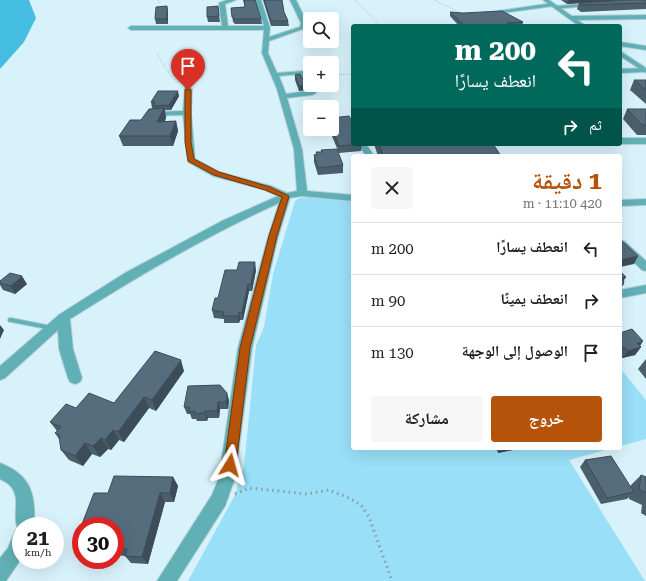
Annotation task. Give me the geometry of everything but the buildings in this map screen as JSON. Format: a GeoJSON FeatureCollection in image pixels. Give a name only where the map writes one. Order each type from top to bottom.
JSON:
{"type":"FeatureCollection","features":[{"type":"Feature","properties":{"kind":"street"},"geometry":{"type":"LineString","coordinates":[[225,28],[222,3],[233,0]]}},
{"type":"Feature","properties":{"kind":"street"},"geometry":{"type":"LineString","coordinates":[[258,0],[267,28],[264,40],[265,53],[283,96],[298,149],[302,193]]}},
{"type":"Feature","properties":{"kind":"street"},"geometry":{"type":"LineString","coordinates":[[264,40],[303,28],[304,23],[293,0]]}},
{"type":"Feature","properties":{"kind":"street"},"geometry":{"type":"LineString","coordinates":[[546,0],[580,24]]}},
{"type":"Feature","properties":{"kind":"street"},"geometry":{"type":"LineString","coordinates":[[483,13],[554,6],[600,5]]}},
{"type":"Feature","properties":{"kind":"street"},"geometry":{"type":"LineString","coordinates":[[216,9],[223,8]]}},
{"type":"Feature","properties":{"kind":"street"},"geometry":{"type":"LineString","coordinates":[[572,18],[646,17]]}},
{"type":"Feature","properties":{"kind":"street"},"geometry":{"type":"LineString","coordinates":[[131,28],[267,28]]}},
{"type":"Feature","properties":{"kind":"street"},"geometry":{"type":"LineString","coordinates":[[622,44],[646,48]]}},
{"type":"Feature","properties":{"kind":"street"},"geometry":{"type":"LineString","coordinates":[[622,54],[645,71]]}},
{"type":"Feature","properties":{"kind":"street"},"geometry":{"type":"LineString","coordinates":[[622,71],[645,71]]}},
{"type":"Feature","properties":{"kind":"street"},"geometry":{"type":"LineString","coordinates":[[274,75],[301,72],[312,93],[283,96]]}},
{"type":"Feature","properties":{"kind":"street"},"geometry":{"type":"LineString","coordinates":[[188,90],[187,113],[191,160],[216,174],[268,188],[286,196]]}},
{"type":"Feature","properties":{"kind":"street"},"geometry":{"type":"LineString","coordinates":[[145,120],[149,114],[187,113]]}},
{"type":"Feature","properties":{"kind":"street"},"geometry":{"type":"LineString","coordinates":[[622,141],[646,141]]}},
{"type":"Feature","properties":{"kind":"street"},"geometry":{"type":"LineString","coordinates":[[0,374],[64,317],[129,276],[226,223],[286,196],[302,193],[351,198]]}},
{"type":"Feature","properties":{"kind":"street"},"geometry":{"type":"LineString","coordinates":[[166,581],[219,500],[230,465],[245,348],[273,236],[286,196]]}},
{"type":"Feature","properties":{"kind":"street"},"geometry":{"type":"LineString","coordinates":[[622,203],[646,202]]}},
{"type":"Feature","properties":{"kind":"street"},"geometry":{"type":"LineString","coordinates":[[622,245],[646,267]]}},
{"type":"Feature","properties":{"kind":"street"},"geometry":{"type":"LineString","coordinates":[[622,294],[646,289]]}},
{"type":"Feature","properties":{"kind":"street"},"geometry":{"type":"LineString","coordinates":[[64,317],[66,348],[75,378]]}},
{"type":"Feature","properties":{"kind":"street"},"geometry":{"type":"LineString","coordinates":[[0,471],[8,473],[20,486],[27,505],[26,517]]}},
{"type":"Feature","properties":{"kind":"street"},"geometry":{"type":"LineString","coordinates":[[0,574],[12,557]]}},
{"type":"Feature","properties":{"kind":"lane"},"geometry":{"type":"LineString","coordinates":[[11,320],[52,328]]}},
{"type":"Feature","properties":{"kind":"path"},"geometry":{"type":"LineString","coordinates":[[158,0],[159,4]]}},
{"type":"Feature","properties":{"kind":"path"},"geometry":{"type":"LineString","coordinates":[[355,0],[379,24]]}},
{"type":"Feature","properties":{"kind":"path"},"geometry":{"type":"LineString","coordinates":[[434,0],[457,10],[466,18]]}},
{"type":"Feature","properties":{"kind":"path"},"geometry":{"type":"LineString","coordinates":[[157,54],[165,61],[170,77],[188,90]]}},
{"type":"Feature","properties":{"kind":"path"},"geometry":{"type":"LineString","coordinates":[[339,75],[351,74]]}},
{"type":"Feature","properties":{"kind":"path"},"geometry":{"type":"LineString","coordinates":[[219,500],[250,488],[307,494],[329,490],[349,498],[361,505],[369,517],[392,581]]}},
{"type":"Feature","properties":{"kind":"shaded area"},"geometry":{"type":"Polygon","coordinates":[[[0,0],[29,0],[36,18],[24,42],[0,69],[0,0]]]}},
{"type":"Feature","properties":{"kind":"shaded area"},"geometry":{"type":"Polygon","coordinates":[[[309,197],[351,202],[351,450],[606,450],[569,460],[645,581],[188,581],[235,495],[244,466],[256,346],[264,327],[273,274],[295,201],[299,198],[309,197]]]}},
{"type":"Feature","properties":{"kind":"shaded area"},"geometry":{"type":"Polygon","coordinates":[[[622,370],[646,400],[646,439],[622,445],[622,370]]]}},
{"type":"Feature","properties":{"kind":"route"},"geometry":{"type":"LineString","coordinates":[[188,90],[188,142],[191,160],[216,174],[268,188],[286,196],[273,236],[245,348],[230,465]]}}]}
